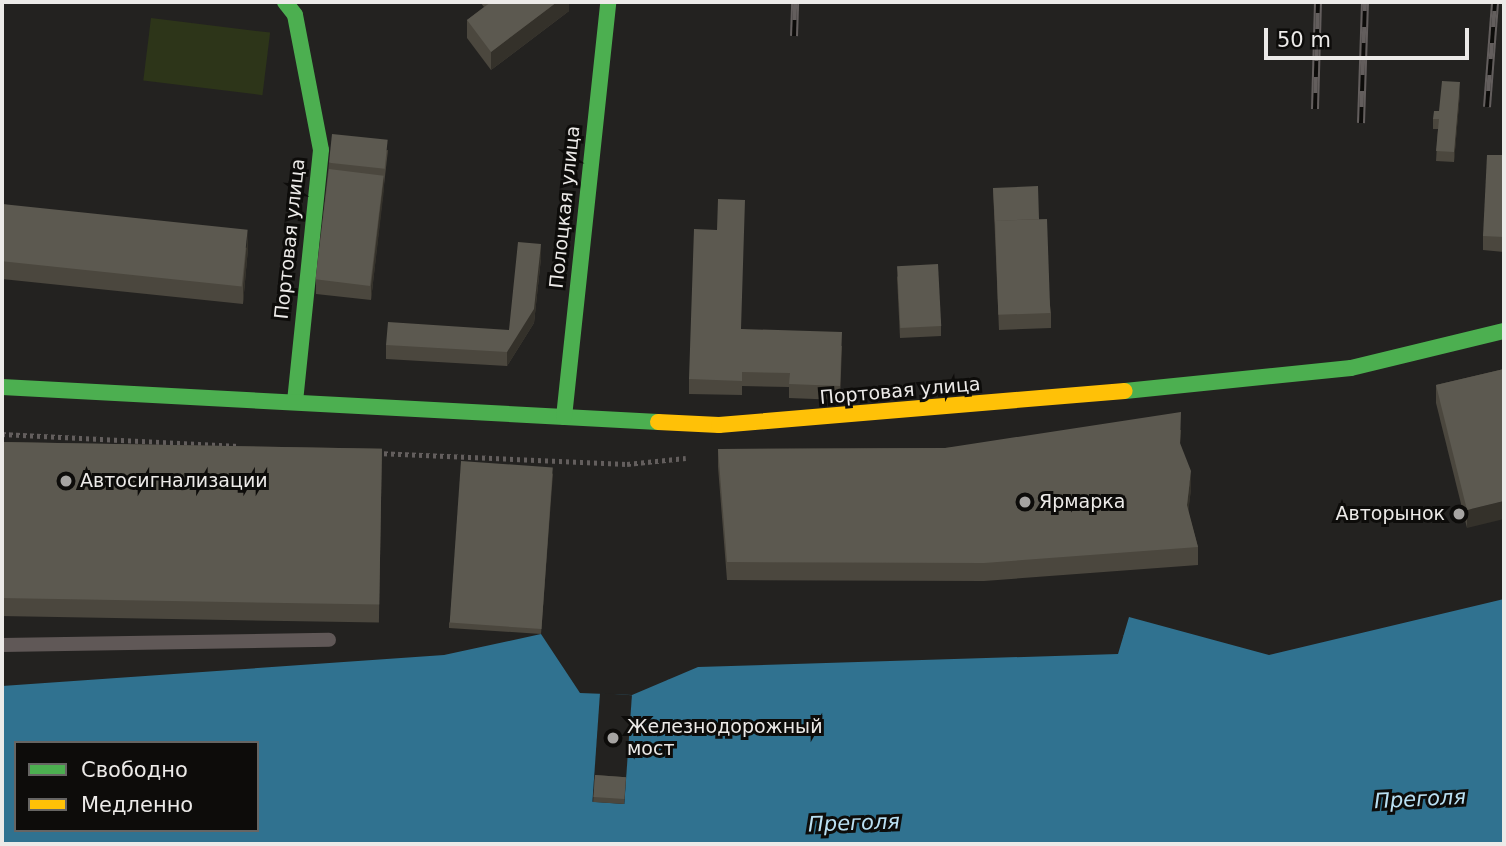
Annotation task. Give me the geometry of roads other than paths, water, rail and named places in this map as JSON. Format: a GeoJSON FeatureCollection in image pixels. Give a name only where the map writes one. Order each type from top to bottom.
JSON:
{"type":"FeatureCollection","features":[{"type":"Feature","properties":{"kind":"main road","name":"Портовая улица"},"geometry":{"type":"LineString","coordinates":[[285,2],[295,15],[321,150],[295,401]]}},
{"type":"Feature","properties":{"kind":"main road","name":"Полоцкая улица"},"geometry":{"type":"LineString","coordinates":[[564,417],[608,2]]}},
{"type":"Feature","properties":{"kind":"main road","name":"Портовая улица"},"geometry":{"type":"LineString","coordinates":[[2,387],[719,425],[923,411],[1351,368],[1504,331]]}},
{"type":"Feature","properties":{"kind":"lane"},"geometry":{"type":"LineString","coordinates":[[2,645],[329,640]]}},
{"type":"Feature","properties":{"kind":"water","name":"Преголя"},"geometry":{"type":"Polygon","coordinates":[[[1504,599],[1504,844],[2,844],[2,686],[444,655],[541,634],[580,693],[632,695],[698,667],[1118,654],[1129,617],[1269,655],[1504,599]]]}},
{"type":"Feature","properties":{"kind":"railway"},"geometry":{"type":"LineString","coordinates":[[794,36],[795,2]]}},
{"type":"Feature","properties":{"kind":"railway"},"geometry":{"type":"LineString","coordinates":[[1315,109],[1318,2]]}},
{"type":"Feature","properties":{"kind":"railway"},"geometry":{"type":"LineString","coordinates":[[1361,123],[1365,2]]}},
{"type":"Feature","properties":{"kind":"railway"},"geometry":{"type":"LineString","coordinates":[[1487,107],[1495,2]]}},
{"type":"Feature","properties":{"kind":"place","name":"Автосигнализации"},"geometry":{"type":"Point","coordinates":[66,481]}},
{"type":"Feature","properties":{"kind":"place","name":"Ярмарка"},"geometry":{"type":"Point","coordinates":[1025,502]}},
{"type":"Feature","properties":{"kind":"place","name":"Авторынок"},"geometry":{"type":"Point","coordinates":[1459,514]}},
{"type":"Feature","properties":{"kind":"place","name":"Железнодорожный мост"},"geometry":{"type":"Point","coordinates":[613,738]}}]}
